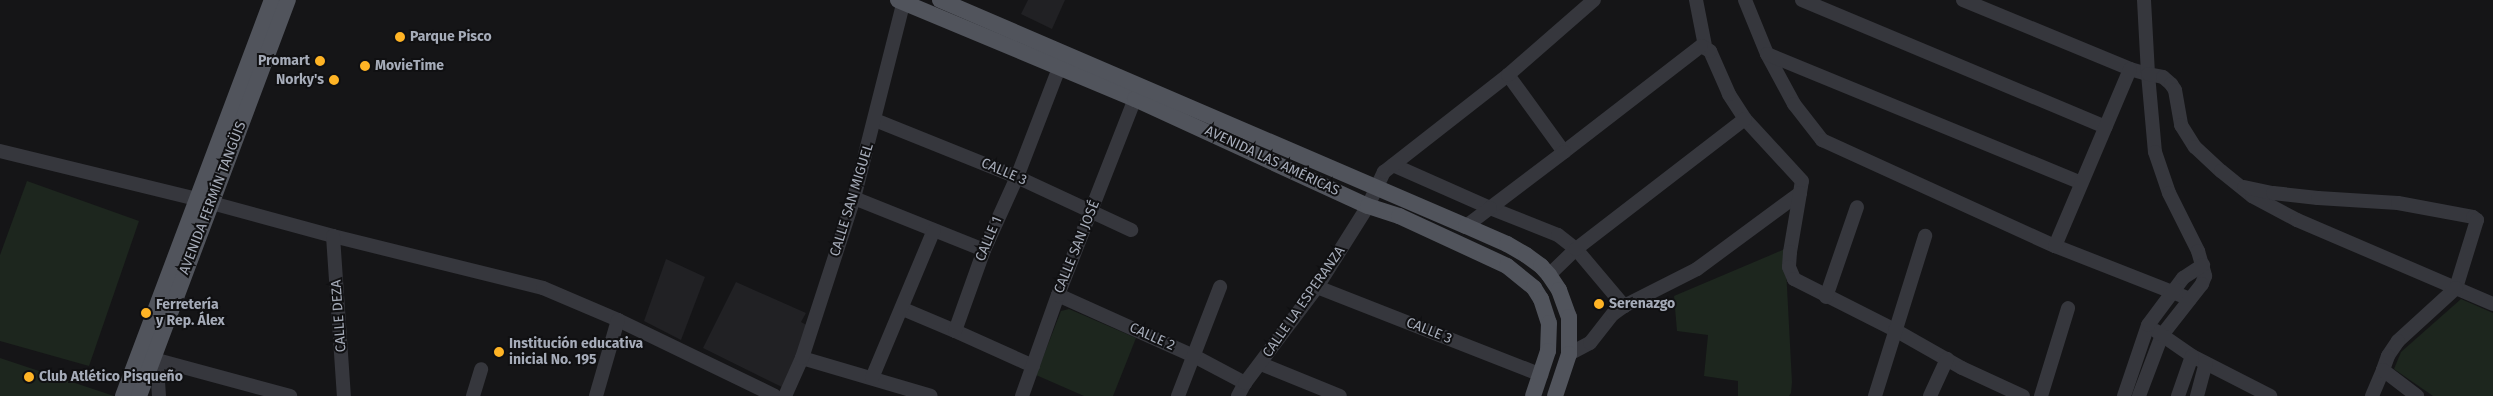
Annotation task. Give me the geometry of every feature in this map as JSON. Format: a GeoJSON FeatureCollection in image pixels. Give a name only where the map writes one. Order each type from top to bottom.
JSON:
{"type":"FeatureCollection","features":[{"type":"Feature","properties":{"kind":"main road","name":"AVENIDA FERMÍN TANGÜIS"},"geometry":{"type":"LineString","coordinates":[[264,44],[272,0]]}},
{"type":"Feature","properties":{"kind":"main road","name":"AVENIDA FERMÍN TANGÜIS"},"geometry":{"type":"LineString","coordinates":[[138,396],[205,201],[264,44],[288,0]]}},
{"type":"Feature","properties":{"kind":"main road","name":"AVENIDA LAS AMÉRICAS"},"geometry":{"type":"LineString","coordinates":[[940,0],[1154,90],[1376,189],[1466,226],[1513,248],[1541,266],[1559,290],[1569,317],[1569,354],[1555,396]]}},
{"type":"Feature","properties":{"kind":"main road","name":"AVENIDA LAS AMÉRICAS"},"geometry":{"type":"LineString","coordinates":[[902,1],[1135,99],[1368,206],[1399,216],[1507,266],[1526,280],[1541,299],[1550,323],[1548,351],[1533,396]]}},
{"type":"Feature","properties":{"kind":"main road","name":"AVENIDA FERMÍN TANGÜIS"},"geometry":{"type":"LineString","coordinates":[[123,396],[152,351]]}},
{"type":"Feature","properties":{"kind":"street","name":"CALLE LA ESPERANZA"},"geometry":{"type":"LineString","coordinates":[[1238,396],[1317,287],[1368,206],[1381,175],[1508,75],[1594,0]]}},
{"type":"Feature","properties":{"kind":"street"},"geometry":{"type":"LineString","coordinates":[[1696,0],[1704,46],[1710,51],[1729,94],[1745,119],[1802,181],[1789,267],[1794,279],[1826,297],[1895,330],[1947,359],[2023,396]]}},
{"type":"Feature","properties":{"kind":"street"},"geometry":{"type":"LineString","coordinates":[[1745,0],[1767,54],[1794,104],[1822,140],[2055,246],[2190,299]]}},
{"type":"Feature","properties":{"kind":"street"},"geometry":{"type":"LineString","coordinates":[[1802,0],[2105,128]]}},
{"type":"Feature","properties":{"kind":"street"},"geometry":{"type":"LineString","coordinates":[[1963,0],[2130,69],[2163,77],[2174,90],[2181,125],[2195,147],[2252,196],[2297,220],[2493,304]]}},
{"type":"Feature","properties":{"kind":"street"},"geometry":{"type":"LineString","coordinates":[[2139,396],[2162,335],[2205,280],[2203,265],[2169,193],[2155,152],[2144,0]]}},
{"type":"Feature","properties":{"kind":"street","name":"CALLE SAN MIGUEL"},"geometry":{"type":"LineString","coordinates":[[785,396],[802,358],[854,198],[875,120],[902,1]]}},
{"type":"Feature","properties":{"kind":"street"},"geometry":{"type":"LineString","coordinates":[[1466,226],[1701,46],[1704,46]]}},
{"type":"Feature","properties":{"kind":"street"},"geometry":{"type":"LineString","coordinates":[[1767,54],[2081,184]]}},
{"type":"Feature","properties":{"kind":"street","name":"CALLE 1"},"geometry":{"type":"LineString","coordinates":[[954,331],[984,250],[1017,177],[1059,68]]}},
{"type":"Feature","properties":{"kind":"street"},"geometry":{"type":"LineString","coordinates":[[2055,246],[2130,69]]}},
{"type":"Feature","properties":{"kind":"street"},"geometry":{"type":"LineString","coordinates":[[1508,75],[1564,152]]}},
{"type":"Feature","properties":{"kind":"street","name":"CALLE SAN JOSÉ"},"geometry":{"type":"LineString","coordinates":[[1022,396],[1058,295],[1135,99]]}},
{"type":"Feature","properties":{"kind":"street"},"geometry":{"type":"LineString","coordinates":[[1549,276],[1576,249],[1745,119]]}},
{"type":"Feature","properties":{"kind":"street","name":"CALLE 3"},"geometry":{"type":"LineString","coordinates":[[875,120],[1017,177],[1131,230]]}},
{"type":"Feature","properties":{"kind":"street"},"geometry":{"type":"LineString","coordinates":[[0,151],[205,201],[333,236],[543,288],[618,320],[775,396]]}},
{"type":"Feature","properties":{"kind":"street"},"geometry":{"type":"LineString","coordinates":[[1393,165],[1490,208],[1558,235],[1576,249],[1624,306]]}},
{"type":"Feature","properties":{"kind":"street"},"geometry":{"type":"LineString","coordinates":[[2237,185],[2273,194],[2398,203],[2477,220],[2456,288],[2398,342],[2388,356],[2372,396]]}},
{"type":"Feature","properties":{"kind":"street"},"geometry":{"type":"LineString","coordinates":[[1569,354],[1590,343],[1613,314],[1624,306],[1697,270],[1800,193]]}},
{"type":"Feature","properties":{"kind":"street"},"geometry":{"type":"LineString","coordinates":[[854,198],[984,250]]}},
{"type":"Feature","properties":{"kind":"street"},"geometry":{"type":"LineString","coordinates":[[1826,297],[1857,207]]}},
{"type":"Feature","properties":{"kind":"street"},"geometry":{"type":"LineString","coordinates":[[872,378],[903,309],[934,230]]}},
{"type":"Feature","properties":{"kind":"street","name":"CALLE DEZA"},"geometry":{"type":"LineString","coordinates":[[333,236],[344,396]]}},
{"type":"Feature","properties":{"kind":"street"},"geometry":{"type":"LineString","coordinates":[[1875,396],[1925,236]]}},
{"type":"Feature","properties":{"kind":"street"},"geometry":{"type":"LineString","coordinates":[[2124,396],[2148,325],[2172,292],[2189,273],[2203,265]]}},
{"type":"Feature","properties":{"kind":"street"},"geometry":{"type":"LineString","coordinates":[[1178,396],[1220,287]]}},
{"type":"Feature","properties":{"kind":"street","name":"CALLE 3"},"geometry":{"type":"LineString","coordinates":[[1317,287],[1541,375]]}},
{"type":"Feature","properties":{"kind":"street","name":"CALLE 2"},"geometry":{"type":"LineString","coordinates":[[1058,295],[1194,356],[1246,383]]}},
{"type":"Feature","properties":{"kind":"street"},"geometry":{"type":"LineString","coordinates":[[2041,396],[2068,308]]}},
{"type":"Feature","properties":{"kind":"street"},"geometry":{"type":"LineString","coordinates":[[903,309],[1033,366]]}},
{"type":"Feature","properties":{"kind":"street"},"geometry":{"type":"LineString","coordinates":[[596,396],[618,320]]}},
{"type":"Feature","properties":{"kind":"street"},"geometry":{"type":"LineString","coordinates":[[2148,325],[2192,356],[2270,396]]}},
{"type":"Feature","properties":{"kind":"street"},"geometry":{"type":"LineString","coordinates":[[159,396],[152,351],[290,396]]}},
{"type":"Feature","properties":{"kind":"street"},"geometry":{"type":"LineString","coordinates":[[2178,396],[2192,356]]}},
{"type":"Feature","properties":{"kind":"street"},"geometry":{"type":"LineString","coordinates":[[802,358],[931,396]]}},
{"type":"Feature","properties":{"kind":"street"},"geometry":{"type":"LineString","coordinates":[[1930,396],[1947,359]]}},
{"type":"Feature","properties":{"kind":"street"},"geometry":{"type":"LineString","coordinates":[[1261,364],[1340,396]]}},
{"type":"Feature","properties":{"kind":"street"},"geometry":{"type":"LineString","coordinates":[[2197,396],[2206,364]]}},
{"type":"Feature","properties":{"kind":"street"},"geometry":{"type":"LineString","coordinates":[[473,396],[481,369]]}},
{"type":"Feature","properties":{"kind":"street"},"geometry":{"type":"LineString","coordinates":[[2384,370],[2417,396]]}},
{"type":"Feature","properties":{"kind":"shaded area"},"geometry":{"type":"Polygon","coordinates":[[[1028,0],[1065,0],[1052,29],[1021,14],[1028,0]]]}},
{"type":"Feature","properties":{"kind":"shaded area"},"geometry":{"type":"Polygon","coordinates":[[[27,181],[139,221],[89,366],[0,341],[0,255],[27,181]]]}},
{"type":"Feature","properties":{"kind":"shaded area"},"geometry":{"type":"Polygon","coordinates":[[[1785,249],[1791,393],[1789,396],[1738,396],[1738,381],[1704,376],[1708,335],[1677,331],[1674,296],[1785,249]]]}},
{"type":"Feature","properties":{"kind":"shaded area"},"geometry":{"type":"Polygon","coordinates":[[[666,259],[705,277],[681,340],[644,321],[666,259]]]}},
{"type":"Feature","properties":{"kind":"shaded area"},"geometry":{"type":"Polygon","coordinates":[[[736,282],[806,313],[801,322],[810,327],[786,389],[703,348],[736,282]]]}},
{"type":"Feature","properties":{"kind":"shaded area"},"geometry":{"type":"Polygon","coordinates":[[[2461,299],[2493,313],[2493,396],[2433,396],[2394,369],[2401,352],[2461,299]]]}},
{"type":"Feature","properties":{"kind":"shaded area"},"geometry":{"type":"Polygon","coordinates":[[[1069,309],[1136,338],[1113,396],[1084,396],[1036,375],[1061,311],[1069,309]]]}},
{"type":"Feature","properties":{"kind":"shaded area","name":"Club Atlético Pisqueño"},"geometry":{"type":"Polygon","coordinates":[[[0,358],[114,396],[0,396],[0,358]]]}},
{"type":"Feature","properties":{"kind":"place","name":"Parque Pisco"},"geometry":{"type":"Point","coordinates":[400,37]}},
{"type":"Feature","properties":{"kind":"place","name":"Promart"},"geometry":{"type":"Point","coordinates":[320,61]}},
{"type":"Feature","properties":{"kind":"place","name":"MovieTime"},"geometry":{"type":"Point","coordinates":[365,66]}},
{"type":"Feature","properties":{"kind":"place","name":"Norky's"},"geometry":{"type":"Point","coordinates":[334,80]}},
{"type":"Feature","properties":{"kind":"place","name":"Serenazgo"},"geometry":{"type":"Point","coordinates":[1599,304]}},
{"type":"Feature","properties":{"kind":"place","name":"Ferretería y Rep. Álex"},"geometry":{"type":"Point","coordinates":[146,313]}},
{"type":"Feature","properties":{"kind":"place","name":"Institución educativa inicial No. 195"},"geometry":{"type":"Point","coordinates":[499,352]}},
{"type":"Feature","properties":{"kind":"place","name":"Club Atlético Pisqueño"},"geometry":{"type":"Point","coordinates":[29,377]}}]}
